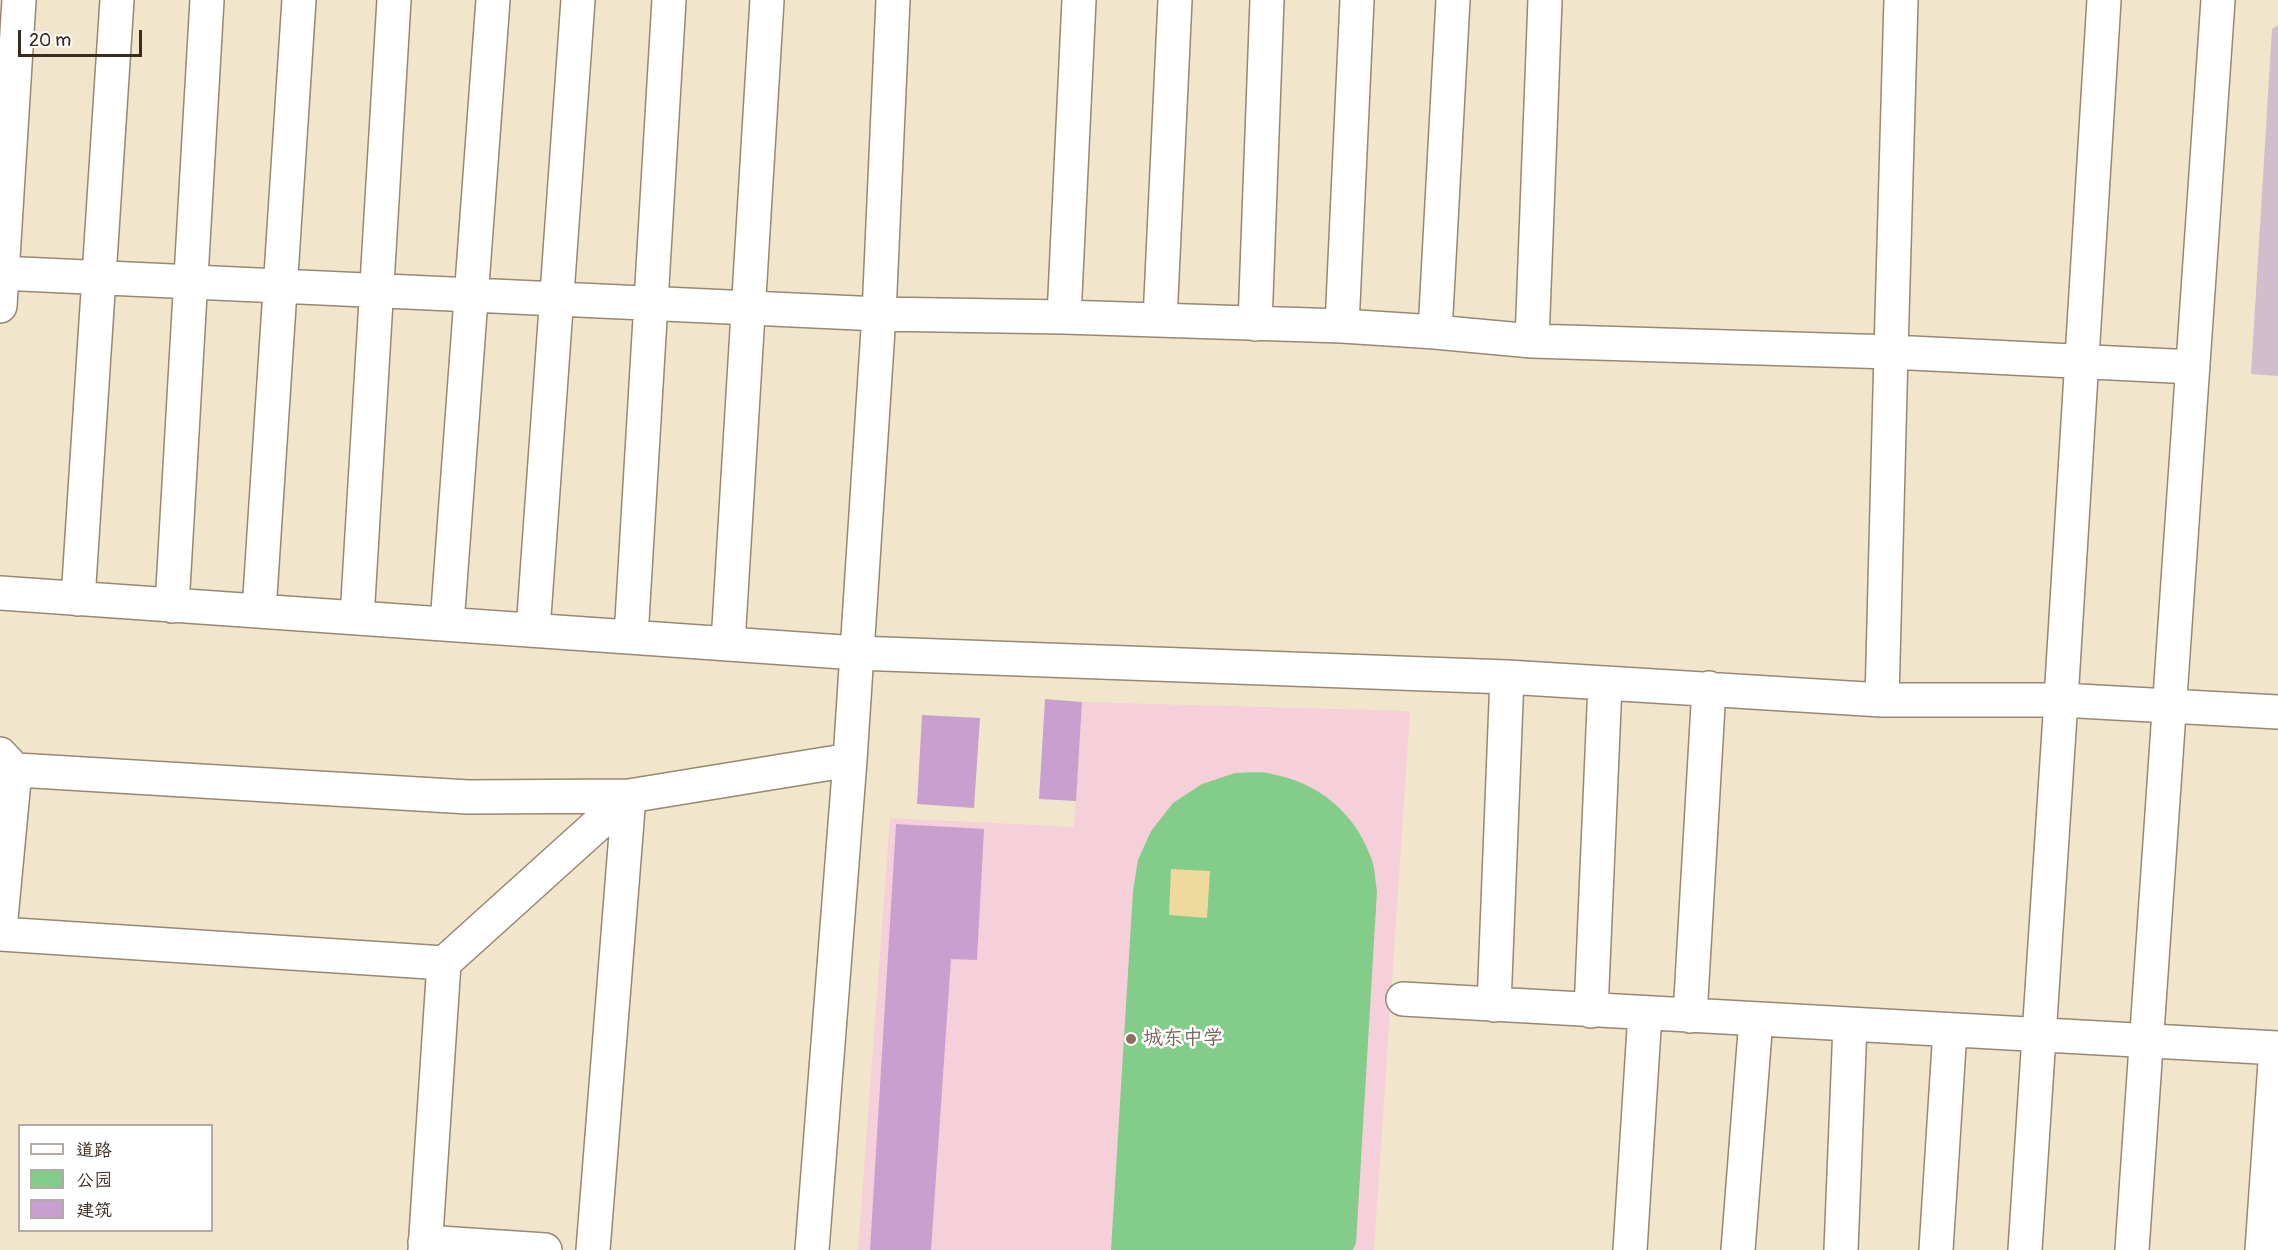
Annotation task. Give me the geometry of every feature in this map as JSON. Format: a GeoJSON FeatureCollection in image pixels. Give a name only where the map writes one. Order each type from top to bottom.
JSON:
{"type":"FeatureCollection","features":[{"type":"Feature","properties":{"kind":"street"},"geometry":{"type":"LineString","coordinates":[[0,306],[19,0]]}},
{"type":"Feature","properties":{"kind":"street"},"geometry":{"type":"LineString","coordinates":[[78,599],[117,0]]}},
{"type":"Feature","properties":{"kind":"street"},"geometry":{"type":"LineString","coordinates":[[172,606],[207,0]]}},
{"type":"Feature","properties":{"kind":"street"},"geometry":{"type":"LineString","coordinates":[[259,611],[299,0]]}},
{"type":"Feature","properties":{"kind":"street"},"geometry":{"type":"LineString","coordinates":[[357,618],[394,0]]}},
{"type":"Feature","properties":{"kind":"street"},"geometry":{"type":"LineString","coordinates":[[447,624],[493,0]]}},
{"type":"Feature","properties":{"kind":"street"},"geometry":{"type":"LineString","coordinates":[[533,630],[578,0]]}},
{"type":"Feature","properties":{"kind":"street"},"geometry":{"type":"LineString","coordinates":[[631,637],[669,0]]}},
{"type":"Feature","properties":{"kind":"street"},"geometry":{"type":"LineString","coordinates":[[728,644],[767,0]]}},
{"type":"Feature","properties":{"kind":"street"},"geometry":{"type":"LineString","coordinates":[[812,1250],[850,760],[879,314],[893,0]]}},
{"type":"Feature","properties":{"kind":"street"},"geometry":{"type":"LineString","coordinates":[[1064,317],[1079,0]]}},
{"type":"Feature","properties":{"kind":"street"},"geometry":{"type":"LineString","coordinates":[[1160,320],[1175,0]]}},
{"type":"Feature","properties":{"kind":"street"},"geometry":{"type":"LineString","coordinates":[[1255,324],[1267,0]]}},
{"type":"Feature","properties":{"kind":"street"},"geometry":{"type":"LineString","coordinates":[[1342,326],[1357,0]]}},
{"type":"Feature","properties":{"kind":"street"},"geometry":{"type":"LineString","coordinates":[[1435,332],[1454,0]]}},
{"type":"Feature","properties":{"kind":"street"},"geometry":{"type":"LineString","coordinates":[[1532,341],[1545,0]]}},
{"type":"Feature","properties":{"kind":"street"},"geometry":{"type":"LineString","coordinates":[[1882,700],[1901,0]]}},
{"type":"Feature","properties":{"kind":"street"},"geometry":{"type":"LineString","coordinates":[[2025,1250],[2104,0]]}},
{"type":"Feature","properties":{"kind":"street"},"geometry":{"type":"LineString","coordinates":[[2132,1250],[2218,0]]}},
{"type":"Feature","properties":{"kind":"street"},"geometry":{"type":"LineString","coordinates":[[1,273],[879,314],[1342,326],[1532,341],[1892,352],[2193,367]]}},
{"type":"Feature","properties":{"kind":"street"},"geometry":{"type":"LineString","coordinates":[[0,593],[857,653],[1507,677],[1882,700],[2061,700],[2278,711]]}},
{"type":"Feature","properties":{"kind":"street"},"geometry":{"type":"LineString","coordinates":[[1494,1005],[1507,677]]}},
{"type":"Feature","properties":{"kind":"street"},"geometry":{"type":"LineString","coordinates":[[1591,1011],[1605,684]]}},
{"type":"Feature","properties":{"kind":"street"},"geometry":{"type":"LineString","coordinates":[[1690,1016],[1709,688]]}},
{"type":"Feature","properties":{"kind":"street"},"geometry":{"type":"LineString","coordinates":[[0,928],[5,764],[468,797],[629,796],[850,760]]}},
{"type":"Feature","properties":{"kind":"street"},"geometry":{"type":"LineString","coordinates":[[545,1250],[425,1246],[444,963],[629,796]]}},
{"type":"Feature","properties":{"kind":"street"},"geometry":{"type":"LineString","coordinates":[[593,1250],[629,796]]}},
{"type":"Feature","properties":{"kind":"street"},"geometry":{"type":"LineString","coordinates":[[0,934],[444,963]]}},
{"type":"Feature","properties":{"kind":"street"},"geometry":{"type":"LineString","coordinates":[[1403,999],[2277,1048],[2262,1250]]}},
{"type":"Feature","properties":{"kind":"street"},"geometry":{"type":"LineString","coordinates":[[1630,1250],[1645,1013]]}},
{"type":"Feature","properties":{"kind":"street"},"geometry":{"type":"LineString","coordinates":[[1738,1250],[1756,1019]]}},
{"type":"Feature","properties":{"kind":"street"},"geometry":{"type":"LineString","coordinates":[[1840,1250],[1850,1025]]}},
{"type":"Feature","properties":{"kind":"street"},"geometry":{"type":"LineString","coordinates":[[1936,1250],[1950,1030]]}},
{"type":"Feature","properties":{"kind":"shaded area"},"geometry":{"type":"Polygon","coordinates":[[[2278,25],[2278,376],[2251,374],[2272,29],[2278,25]]]}},
{"type":"Feature","properties":{"kind":"shaded area","name":"城东中学"},"geometry":{"type":"Polygon","coordinates":[[[1082,702],[1410,711],[1374,1250],[858,1250],[890,818],[1074,827],[1082,702]]]}},
{"type":"Feature","properties":{"kind":"green space"},"geometry":{"type":"Polygon","coordinates":[[[1235,773],[1272,774],[1289,778],[1319,792],[1344,812],[1354,825],[1363,839],[1373,864],[1377,891],[1356,1243],[1353,1250],[1111,1250],[1133,891],[1138,860],[1151,831],[1173,803],[1202,784],[1235,773]]]}},
{"type":"Feature","properties":{"kind":"sand"},"geometry":{"type":"Polygon","coordinates":[[[1171,869],[1210,871],[1207,918],[1169,915],[1171,869]]]}},
{"type":"Feature","properties":{"kind":"building"},"geometry":{"type":"Polygon","coordinates":[[[1045,699],[1082,702],[1076,801],[1039,799],[1045,699]]]}},
{"type":"Feature","properties":{"kind":"building"},"geometry":{"type":"Polygon","coordinates":[[[922,715],[980,718],[974,808],[917,804],[922,715]]]}},
{"type":"Feature","properties":{"kind":"building"},"geometry":{"type":"Polygon","coordinates":[[[896,824],[984,829],[977,960],[951,959],[931,1250],[870,1250],[896,824]]]}},
{"type":"Feature","properties":{"kind":"place","name":"城东中学"},"geometry":{"type":"Point","coordinates":[1131,1039]}}]}
